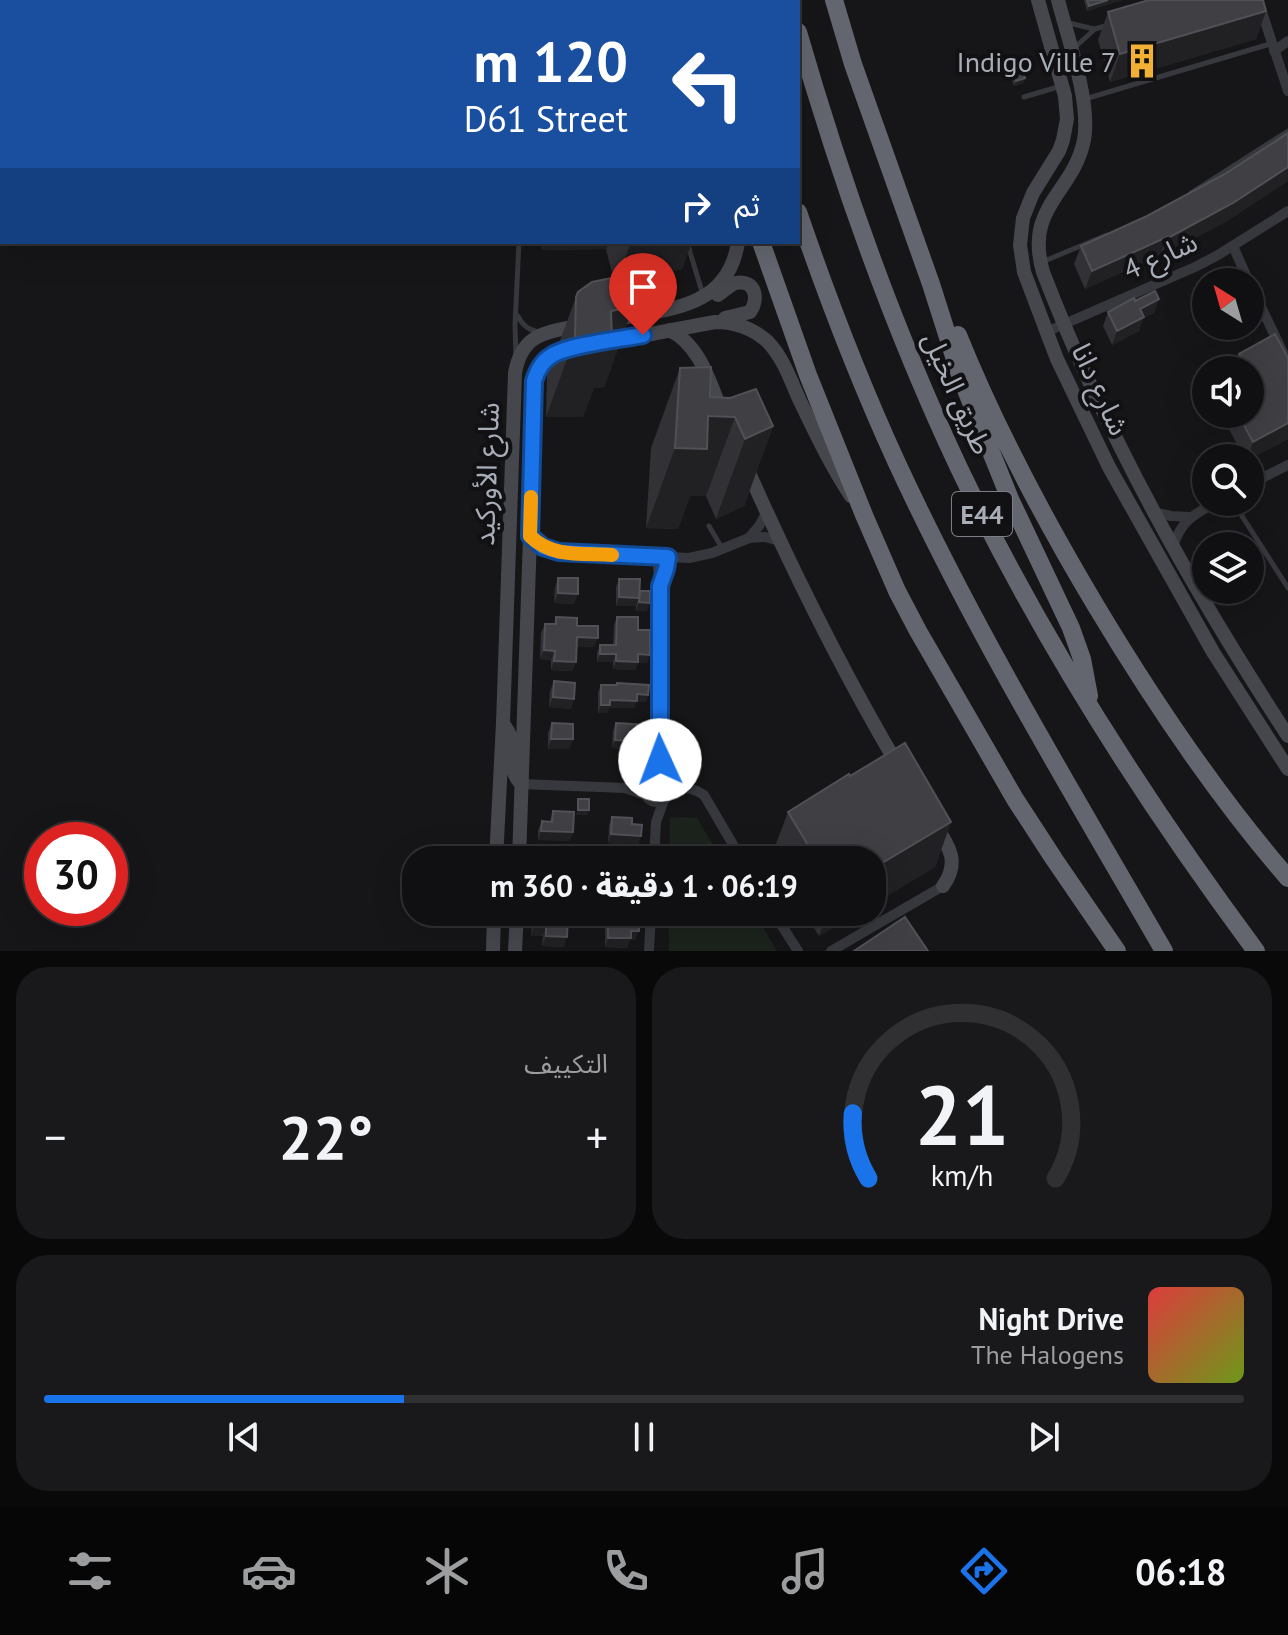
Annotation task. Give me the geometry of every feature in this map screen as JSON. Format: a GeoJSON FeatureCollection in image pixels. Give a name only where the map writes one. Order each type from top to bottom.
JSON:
{"type":"FeatureCollection","features":[{"type":"Feature","properties":{"kind":"highway"},"geometry":{"type":"LineString","coordinates":[[834,0],[861,88],[990,453],[1071,628],[1085,675],[1090,707]]}},
{"type":"Feature","properties":{"kind":"highway","name":"طريق الخيل"},"geometry":{"type":"LineString","coordinates":[[800,39],[864,238],[936,417],[976,503],[1090,707],[1158,813],[1256,951]]}},
{"type":"Feature","properties":{"kind":"highway","name":"E44"},"geometry":{"type":"LineString","coordinates":[[800,217],[855,367],[918,508],[1026,712],[1164,951]]}},
{"type":"Feature","properties":{"kind":"highway"},"geometry":{"type":"LineString","coordinates":[[762,244],[808,375],[897,591],[939,671],[1015,799],[1117,951]]}},
{"type":"Feature","properties":{"kind":"highway"},"geometry":{"type":"LineString","coordinates":[[931,284],[952,318],[975,376],[1029,487],[1111,632],[1212,783],[1288,878]]}},
{"type":"Feature","properties":{"kind":"street","name":"شارع دانا"},"geometry":{"type":"LineString","coordinates":[[1038,0],[1067,107],[1063,140],[1027,205],[1021,232],[1024,272],[1046,332],[1091,431],[1134,513],[1213,652],[1287,765]]}},
{"type":"Feature","properties":{"kind":"street","name":"شارع دانا"},"geometry":{"type":"LineString","coordinates":[[1058,0],[1084,99],[1086,126],[1072,172],[1045,214],[1039,234],[1040,263],[1096,399],[1153,512],[1288,736]]}},
{"type":"Feature","properties":{"kind":"street"},"geometry":{"type":"LineString","coordinates":[[1258,0],[1288,91]]}},
{"type":"Feature","properties":{"kind":"street"},"geometry":{"type":"LineString","coordinates":[[1273,47],[1288,41]]}},
{"type":"Feature","properties":{"kind":"street","name":"شارع 4"},"geometry":{"type":"LineString","coordinates":[[1046,332],[1195,267],[1288,211]]}},
{"type":"Feature","properties":{"kind":"street"},"geometry":{"type":"LineString","coordinates":[[677,307],[714,290],[724,281],[731,270],[738,244]]}},
{"type":"Feature","properties":{"kind":"street"},"geometry":{"type":"LineString","coordinates":[[1233,246],[1243,268]]}},
{"type":"Feature","properties":{"kind":"street"},"geometry":{"type":"LineString","coordinates":[[546,332],[677,307],[692,307],[707,302],[736,283],[745,283],[755,292],[756,301],[750,312],[706,324]]}},
{"type":"Feature","properties":{"kind":"street"},"geometry":{"type":"LineString","coordinates":[[1264,312],[1288,363]]}},
{"type":"Feature","properties":{"kind":"street","name":"شارع الأوركيد"},"geometry":{"type":"LineString","coordinates":[[519,846],[534,381],[539,367],[558,352],[587,346],[706,324],[724,322],[741,326],[771,346],[781,361],[836,472],[864,515]]}},
{"type":"Feature","properties":{"kind":"street"},"geometry":{"type":"LineString","coordinates":[[669,330],[682,338],[697,355],[729,426]]}},
{"type":"Feature","properties":{"kind":"street","name":"شارع الأوركيد"},"geometry":{"type":"LineString","coordinates":[[497,846],[517,365],[527,344],[546,332]]}},
{"type":"Feature","properties":{"kind":"street"},"geometry":{"type":"LineString","coordinates":[[741,455],[842,666],[911,787]]}},
{"type":"Feature","properties":{"kind":"street"},"geometry":{"type":"LineString","coordinates":[[1264,477],[1288,465]]}},
{"type":"Feature","properties":{"kind":"street"},"geometry":{"type":"LineString","coordinates":[[749,538],[767,512]]}},
{"type":"Feature","properties":{"kind":"street"},"geometry":{"type":"LineString","coordinates":[[1153,512],[1189,517]]}},
{"type":"Feature","properties":{"kind":"street"},"geometry":{"type":"LineString","coordinates":[[1173,546],[1179,531],[1192,515]]}},
{"type":"Feature","properties":{"kind":"street"},"geometry":{"type":"LineString","coordinates":[[530,536],[543,547],[559,552],[662,557],[701,556],[749,538],[765,537],[780,541]]}},
{"type":"Feature","properties":{"kind":"street"},"geometry":{"type":"LineString","coordinates":[[655,846],[656,822],[670,788],[659,754],[660,586],[666,569],[662,557]]}},
{"type":"Feature","properties":{"kind":"street"},"geometry":{"type":"LineString","coordinates":[[503,723],[512,739],[513,773],[521,784],[625,788],[657,802],[689,790]]}},
{"type":"Feature","properties":{"kind":"street"},"geometry":{"type":"LineString","coordinates":[[656,822],[644,789],[659,754]]}},
{"type":"Feature","properties":{"kind":"street"},"geometry":{"type":"LineString","coordinates":[[625,788],[658,776],[701,793],[707,798],[734,846]]}},
{"type":"Feature","properties":{"kind":"street"},"geometry":{"type":"LineString","coordinates":[[831,951],[943,886],[950,875],[952,857],[926,810]]}},
{"type":"Feature","properties":{"kind":"street"},"geometry":{"type":"LineString","coordinates":[[493,951],[494,926]]}},
{"type":"Feature","properties":{"kind":"street"},"geometry":{"type":"LineString","coordinates":[[515,951],[516,926]]}},
{"type":"Feature","properties":{"kind":"street"},"geometry":{"type":"LineString","coordinates":[[649,951],[650,926]]}},
{"type":"Feature","properties":{"kind":"street"},"geometry":{"type":"LineString","coordinates":[[782,926],[798,951]]}},
{"type":"Feature","properties":{"kind":"lane"},"geometry":{"type":"LineString","coordinates":[[1063,19],[1095,29]]}},
{"type":"Feature","properties":{"kind":"lane"},"geometry":{"type":"LineString","coordinates":[[1071,52],[1095,29],[1123,21]]}},
{"type":"Feature","properties":{"kind":"lane"},"geometry":{"type":"LineString","coordinates":[[1084,99],[1273,47]]}},
{"type":"Feature","properties":{"kind":"lane"},"geometry":{"type":"LineString","coordinates":[[1024,97],[1062,86]]}},
{"type":"Feature","properties":{"kind":"lane"},"geometry":{"type":"LineString","coordinates":[[1189,194],[1288,131]]}},
{"type":"Feature","properties":{"kind":"lane"},"geometry":{"type":"LineString","coordinates":[[1040,263],[1108,234]]}},
{"type":"Feature","properties":{"kind":"lane"},"geometry":{"type":"LineString","coordinates":[[517,365],[514,338],[519,244]]}},
{"type":"Feature","properties":{"kind":"lane"},"geometry":{"type":"LineString","coordinates":[[688,244],[703,296]]}},
{"type":"Feature","properties":{"kind":"lane"},"geometry":{"type":"LineString","coordinates":[[516,312],[530,330],[546,332]]}},
{"type":"Feature","properties":{"kind":"lane"},"geometry":{"type":"LineString","coordinates":[[1242,516],[1288,588]]}},
{"type":"Feature","properties":{"kind":"lane"},"geometry":{"type":"LineString","coordinates":[[709,526],[723,549]]}},
{"type":"Feature","properties":{"kind":"shaded area"},"geometry":{"type":"Polygon","coordinates":[[[670,817],[697,818],[714,846],[670,846],[670,817]]]}},
{"type":"Feature","properties":{"kind":"shaded area"},"geometry":{"type":"Polygon","coordinates":[[[669,926],[762,926],[777,951],[669,951],[669,926]]]}},
{"type":"Feature","properties":{"kind":"building"},"geometry":{"type":"Polygon","coordinates":[[[1087,0],[1108,0],[1089,6],[1087,0]]]}},
{"type":"Feature","properties":{"kind":"building"},"geometry":{"type":"Polygon","coordinates":[[[1149,0],[1263,0],[1266,11],[1120,54],[1108,12],[1149,0]]]}},
{"type":"Feature","properties":{"kind":"building"},"geometry":{"type":"Polygon","coordinates":[[[1022,68],[1025,78],[1016,81],[1012,71],[1022,68]]]}},
{"type":"Feature","properties":{"kind":"building"},"geometry":{"type":"Polygon","coordinates":[[[1288,133],[1288,167],[1233,203],[1168,238],[1092,271],[1081,246],[1147,216],[1225,174],[1288,133]]]}},
{"type":"Feature","properties":{"kind":"building"},"geometry":{"type":"Polygon","coordinates":[[[626,275],[633,307],[611,311],[612,338],[575,337],[578,292],[592,282],[626,275]]]}},
{"type":"Feature","properties":{"kind":"building"},"geometry":{"type":"Polygon","coordinates":[[[1155,291],[1159,299],[1140,309],[1144,317],[1117,331],[1108,312],[1155,291]]]}},
{"type":"Feature","properties":{"kind":"building"},"geometry":{"type":"Polygon","coordinates":[[[1275,334],[1288,358],[1288,423],[1253,442],[1246,428],[1264,428],[1264,356],[1239,354],[1275,334]]]}},
{"type":"Feature","properties":{"kind":"building"},"geometry":{"type":"Polygon","coordinates":[[[711,367],[710,397],[730,398],[756,389],[773,426],[745,439],[735,417],[708,416],[707,449],[675,448],[680,368],[711,367]]]}},
{"type":"Feature","properties":{"kind":"building"},"geometry":{"type":"Polygon","coordinates":[[[558,578],[578,578],[578,594],[558,593],[558,578]]]}},
{"type":"Feature","properties":{"kind":"building"},"geometry":{"type":"Polygon","coordinates":[[[619,579],[640,579],[639,598],[619,597],[619,579]]]}},
{"type":"Feature","properties":{"kind":"building"},"geometry":{"type":"Polygon","coordinates":[[[640,591],[650,591],[650,603],[639,602],[640,591]]]}},
{"type":"Feature","properties":{"kind":"building"},"geometry":{"type":"Polygon","coordinates":[[[556,617],[577,618],[577,626],[598,626],[598,638],[577,637],[576,662],[554,661],[555,651],[544,650],[545,624],[556,624],[556,617]]]}},
{"type":"Feature","properties":{"kind":"building"},"geometry":{"type":"Polygon","coordinates":[[[617,617],[638,617],[638,630],[650,630],[650,655],[638,654],[638,662],[616,661],[616,654],[600,654],[600,645],[616,645],[617,617]]]}},
{"type":"Feature","properties":{"kind":"building"},"geometry":{"type":"Polygon","coordinates":[[[554,681],[575,683],[574,699],[553,697],[554,681]]]}},
{"type":"Feature","properties":{"kind":"building"},"geometry":{"type":"Polygon","coordinates":[[[601,685],[649,685],[648,695],[637,694],[637,701],[610,700],[610,705],[601,705],[601,685]]]}},
{"type":"Feature","properties":{"kind":"building"},"geometry":{"type":"Polygon","coordinates":[[[552,723],[573,724],[573,739],[551,739],[552,723]]]}},
{"type":"Feature","properties":{"kind":"building"},"geometry":{"type":"Polygon","coordinates":[[[616,723],[648,725],[647,735],[636,734],[636,741],[615,740],[616,723]]]}},
{"type":"Feature","properties":{"kind":"building"},"geometry":{"type":"Polygon","coordinates":[[[905,743],[951,822],[886,861],[886,846],[809,846],[788,812],[905,743]]]}},
{"type":"Feature","properties":{"kind":"building"},"geometry":{"type":"Polygon","coordinates":[[[578,799],[589,799],[589,810],[578,810],[578,799]]]}},
{"type":"Feature","properties":{"kind":"building"},"geometry":{"type":"Polygon","coordinates":[[[553,811],[574,812],[573,832],[541,831],[542,821],[552,822],[553,811]]]}},
{"type":"Feature","properties":{"kind":"building"},"geometry":{"type":"Polygon","coordinates":[[[612,817],[632,818],[632,824],[642,825],[641,836],[611,834],[612,817]]]}},
{"type":"Feature","properties":{"kind":"building"},"geometry":{"type":"Polygon","coordinates":[[[905,917],[928,951],[854,951],[905,917]]]}},
{"type":"Feature","properties":{"kind":"building"},"geometry":{"type":"Polygon","coordinates":[[[534,926],[567,926],[567,937],[546,936],[546,927],[534,926]]]}},
{"type":"Feature","properties":{"kind":"building"},"geometry":{"type":"Polygon","coordinates":[[[608,926],[639,926],[639,931],[631,931],[631,938],[608,938],[608,926]]]}},
{"type":"Feature","properties":{"kind":"slow traffic"},"geometry":{"type":"LineString","coordinates":[[531,497],[530,536],[536,542],[559,552],[612,555]]}},
{"type":"Feature","properties":{"kind":"place","name":"Indigo Ville 7"},"geometry":{"type":"Point","coordinates":[1142,61]}},
{"type":"Feature","properties":{"kind":"route"},"geometry":{"type":"LineString","coordinates":[[643,335],[558,352],[539,367],[534,381],[530,536],[543,547],[559,552],[668,557],[660,586],[660,760]]}}]}
